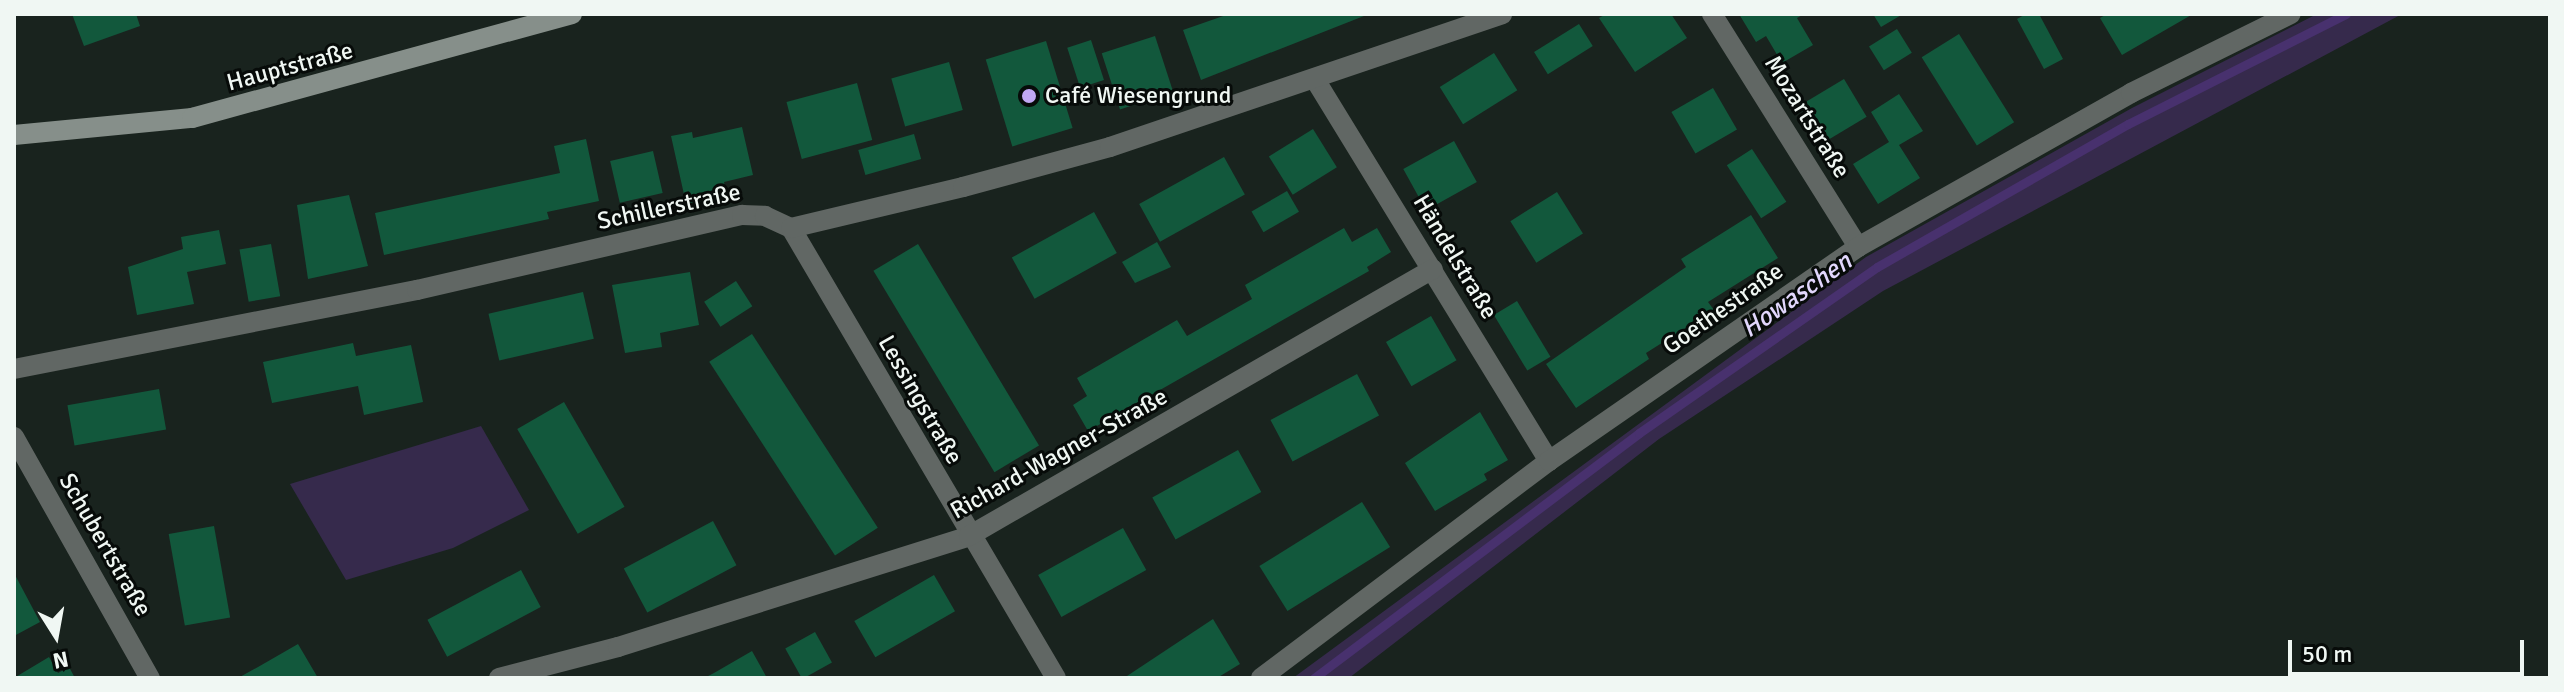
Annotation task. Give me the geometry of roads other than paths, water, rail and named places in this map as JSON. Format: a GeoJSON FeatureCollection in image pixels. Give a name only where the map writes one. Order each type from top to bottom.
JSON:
{"type":"FeatureCollection","features":[{"type":"Feature","properties":{"kind":"main road","name":"Hauptstraße"},"geometry":{"type":"LineString","coordinates":[[14,135],[192,118],[520,21],[572,14]]}},
{"type":"Feature","properties":{"kind":"street"},"geometry":{"type":"LineString","coordinates":[[791,228],[1110,147],[1316,81],[1502,14]]}},
{"type":"Feature","properties":{"kind":"street","name":"Mozartstraße"},"geometry":{"type":"LineString","coordinates":[[1712,14],[1858,247]]}},
{"type":"Feature","properties":{"kind":"street","name":"Goethestraße"},"geometry":{"type":"LineString","coordinates":[[1261,678],[1549,461],[1858,247],[2131,93],[2291,14]]}},
{"type":"Feature","properties":{"kind":"street","name":"Händelstraße"},"geometry":{"type":"LineString","coordinates":[[1316,81],[1549,461]]}},
{"type":"Feature","properties":{"kind":"street","name":"Schillerstraße"},"geometry":{"type":"LineString","coordinates":[[14,369],[417,290],[742,215],[765,216],[791,228]]}},
{"type":"Feature","properties":{"kind":"street","name":"Lessingstraße"},"geometry":{"type":"LineString","coordinates":[[791,228],[969,536],[1056,678]]}},
{"type":"Feature","properties":{"kind":"street","name":"Richard-Wagner-Straße"},"geometry":{"type":"LineString","coordinates":[[499,678],[618,647],[969,536],[1433,269]]}},
{"type":"Feature","properties":{"kind":"street","name":"Schubertstraße"},"geometry":{"type":"LineString","coordinates":[[14,437],[150,678]]}},
{"type":"Feature","properties":{"kind":"waterway","name":"Howaschen"},"geometry":{"type":"LineString","coordinates":[[1314,678],[1639,433],[1877,267],[2128,124],[2346,14]]}},
{"type":"Feature","properties":{"kind":"place","name":"Café Wiesengrund"},"geometry":{"type":"Point","coordinates":[1029,96]}}]}
